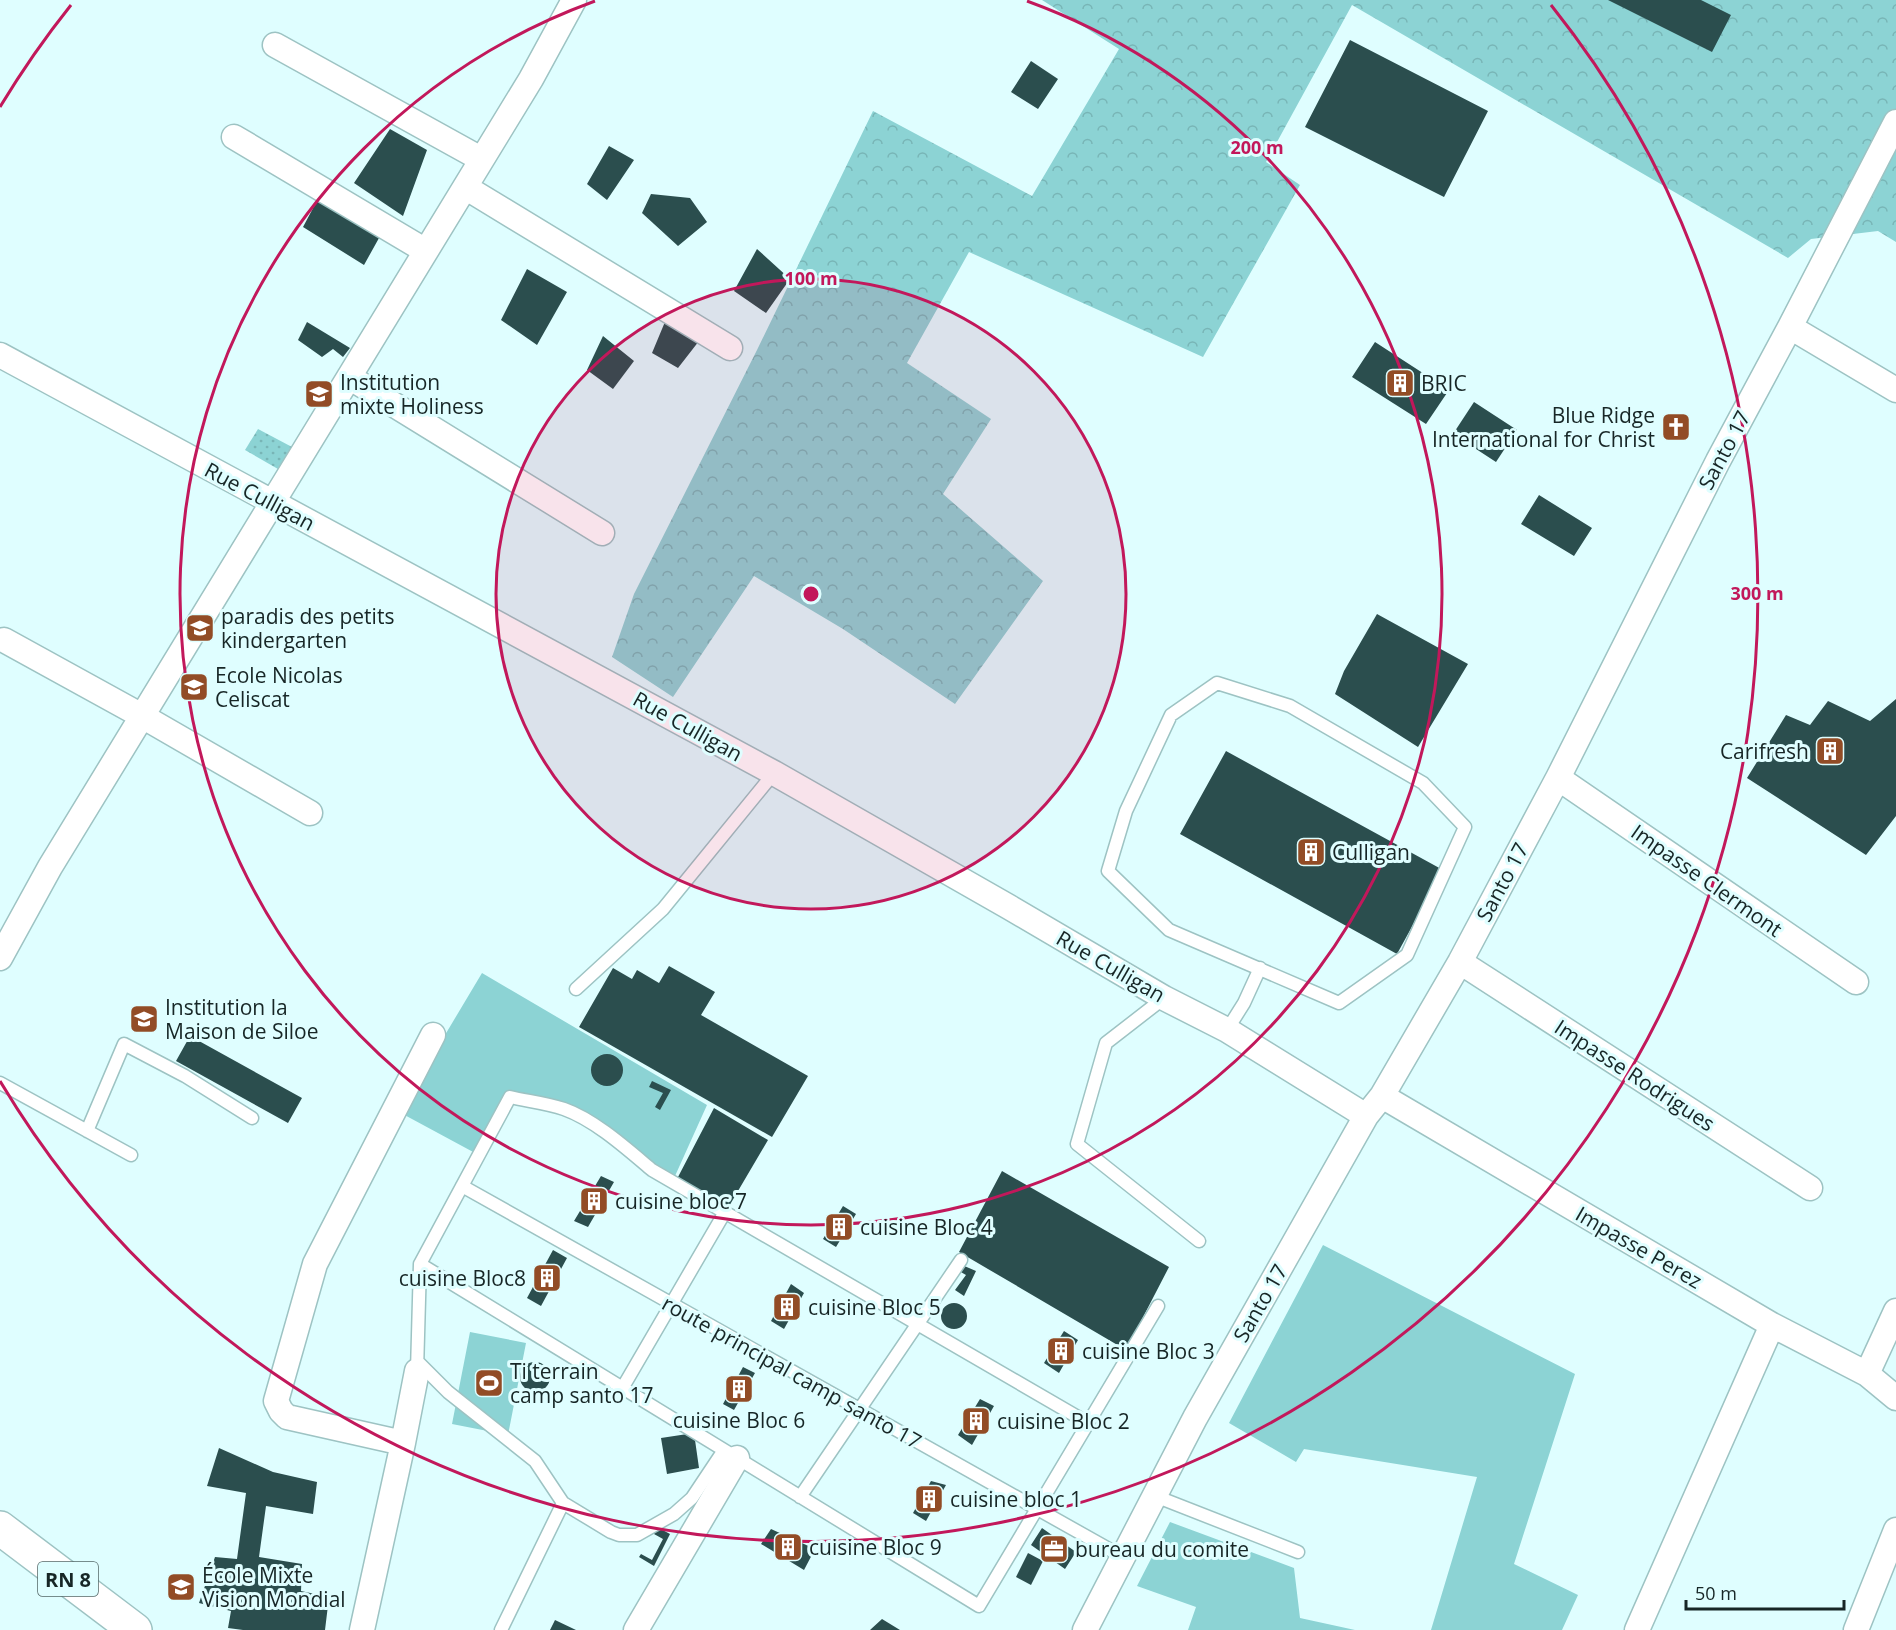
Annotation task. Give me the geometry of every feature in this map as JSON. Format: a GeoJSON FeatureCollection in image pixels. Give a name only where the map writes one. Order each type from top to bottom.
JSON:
{"type":"FeatureCollection","features":[{"type":"Feature","properties":{"kind":"main road","name":"RN 8"},"geometry":{"type":"LineString","coordinates":[[0,1528],[135,1630]]}},
{"type":"Feature","properties":{"kind":"street"},"geometry":{"type":"LineString","coordinates":[[0,958],[50,867],[531,79],[574,0]]}},
{"type":"Feature","properties":{"kind":"street"},"geometry":{"type":"LineString","coordinates":[[275,45],[481,159]]}},
{"type":"Feature","properties":{"kind":"street","name":"Santo 17"},"geometry":{"type":"LineString","coordinates":[[1085,1630],[1195,1418],[1366,1116],[1382,1096],[1460,962],[1558,778],[1718,461],[1896,122]]}},
{"type":"Feature","properties":{"kind":"street"},"geometry":{"type":"LineString","coordinates":[[234,137],[426,251]]}},
{"type":"Feature","properties":{"kind":"street"},"geometry":{"type":"LineString","coordinates":[[465,187],[730,348]]}},
{"type":"Feature","properties":{"kind":"street"},"geometry":{"type":"LineString","coordinates":[[1790,327],[1896,390]]}},
{"type":"Feature","properties":{"kind":"street","name":"Rue Culligan"},"geometry":{"type":"LineString","coordinates":[[0,355],[774,773],[1010,907],[1164,998],[1227,1030],[1366,1116]]}},
{"type":"Feature","properties":{"kind":"street"},"geometry":{"type":"LineString","coordinates":[[349,377],[602,533]]}},
{"type":"Feature","properties":{"kind":"street"},"geometry":{"type":"LineString","coordinates":[[4,640],[310,813]]}},
{"type":"Feature","properties":{"kind":"street","name":"Impasse Clermont"},"geometry":{"type":"LineString","coordinates":[[1558,778],[1856,982]]}},
{"type":"Feature","properties":{"kind":"street","name":"Impasse Rodrigues"},"geometry":{"type":"LineString","coordinates":[[1460,962],[1810,1188]]}},
{"type":"Feature","properties":{"kind":"street"},"geometry":{"type":"LineString","coordinates":[[403,1443],[287,1417],[276,1401],[315,1264],[433,1035]]}},
{"type":"Feature","properties":{"kind":"street","name":"Impasse Perez"},"geometry":{"type":"LineString","coordinates":[[1382,1096],[1772,1325],[1867,1374],[1896,1398]]}},
{"type":"Feature","properties":{"kind":"street"},"geometry":{"type":"LineString","coordinates":[[1867,1374],[1896,1311]]}},
{"type":"Feature","properties":{"kind":"street"},"geometry":{"type":"LineString","coordinates":[[1637,1630],[1772,1325]]}},
{"type":"Feature","properties":{"kind":"street"},"geometry":{"type":"LineString","coordinates":[[362,1630],[403,1443],[417,1366]]}},
{"type":"Feature","properties":{"kind":"street"},"geometry":{"type":"LineString","coordinates":[[636,1630],[731,1454]]}},
{"type":"Feature","properties":{"kind":"street"},"geometry":{"type":"LineString","coordinates":[[1856,1630],[1896,1530]]}},
{"type":"Feature","properties":{"kind":"lane"},"geometry":{"type":"LineString","coordinates":[[1216,683],[1290,706],[1321,723],[1423,783],[1465,827],[1407,955],[1339,1003],[1260,968],[1169,930],[1108,871],[1126,811],[1171,715],[1216,683]]}},
{"type":"Feature","properties":{"kind":"lane"},"geometry":{"type":"LineString","coordinates":[[576,989],[663,909],[774,773]]}},
{"type":"Feature","properties":{"kind":"lane"},"geometry":{"type":"LineString","coordinates":[[1227,1030],[1244,1003],[1260,968]]}},
{"type":"Feature","properties":{"kind":"lane"},"geometry":{"type":"LineString","coordinates":[[1164,998],[1106,1043],[1077,1144],[1199,1241]]}},
{"type":"Feature","properties":{"kind":"lane"},"geometry":{"type":"LineString","coordinates":[[87,1131],[124,1044],[185,1076],[252,1118]]}},
{"type":"Feature","properties":{"kind":"lane"},"geometry":{"type":"LineString","coordinates":[[0,1083],[131,1155]]}},
{"type":"Feature","properties":{"kind":"lane"},"geometry":{"type":"LineString","coordinates":[[731,1454],[693,1498],[674,1514],[637,1535],[619,1535],[563,1503],[535,1461],[417,1366],[420,1264],[510,1097],[564,1109],[584,1119],[622,1145],[652,1170],[1088,1423]]}},
{"type":"Feature","properties":{"kind":"lane","name":"route principal camp santo 17"},"geometry":{"type":"LineString","coordinates":[[462,1185],[1123,1557]]}},
{"type":"Feature","properties":{"kind":"lane"},"geometry":{"type":"LineString","coordinates":[[622,1387],[725,1212]]}},
{"type":"Feature","properties":{"kind":"lane"},"geometry":{"type":"LineString","coordinates":[[800,1497],[961,1260]]}},
{"type":"Feature","properties":{"kind":"lane"},"geometry":{"type":"LineString","coordinates":[[420,1264],[979,1606],[1158,1306]]}},
{"type":"Feature","properties":{"kind":"lane"},"geometry":{"type":"LineString","coordinates":[[1155,1496],[1298,1552]]}},
{"type":"Feature","properties":{"kind":"lane"},"geometry":{"type":"LineString","coordinates":[[501,1630],[563,1503]]}},
{"type":"Feature","properties":{"kind":"green space"},"geometry":{"type":"Polygon","coordinates":[[[1042,0],[1896,0],[1896,242],[1878,231],[1811,239],[1788,258],[1352,5],[1266,162],[1300,185],[1203,357],[969,252],[907,363],[991,419],[943,494],[1043,581],[955,704],[843,629],[754,576],[673,697],[612,657],[634,594],[757,350],[873,111],[1032,196],[1119,49],[1042,0]]]}},
{"type":"Feature","properties":{"kind":"green space"},"geometry":{"type":"Polygon","coordinates":[[[258,429],[292,447],[278,469],[245,450],[258,429]]]}},
{"type":"Feature","properties":{"kind":"green space"},"geometry":{"type":"Polygon","coordinates":[[[482,973],[707,1105],[675,1176],[657,1169],[566,1106],[508,1092],[475,1153],[399,1112],[482,973]]]}},
{"type":"Feature","properties":{"kind":"green space"},"geometry":{"type":"Polygon","coordinates":[[[1323,1245],[1575,1374],[1514,1564],[1578,1595],[1562,1630],[1431,1630],[1477,1477],[1304,1449],[1296,1462],[1229,1423],[1323,1245]]]}},
{"type":"Feature","properties":{"kind":"green space","name":"Ti terrain camp santo 17"},"geometry":{"type":"Polygon","coordinates":[[[470,1332],[526,1343],[508,1435],[452,1424],[470,1332]]]}},
{"type":"Feature","properties":{"kind":"green space"},"geometry":{"type":"Polygon","coordinates":[[[1170,1522],[1294,1568],[1300,1618],[1355,1630],[1188,1630],[1196,1607],[1137,1586],[1170,1522]]]}},
{"type":"Feature","properties":{"kind":"building"},"geometry":{"type":"Polygon","coordinates":[[[1608,0],[1701,0],[1731,15],[1712,52],[1608,0]]]}},
{"type":"Feature","properties":{"kind":"building"},"geometry":{"type":"Polygon","coordinates":[[[1350,40],[1488,111],[1444,197],[1305,127],[1350,40]]]}},
{"type":"Feature","properties":{"kind":"building"},"geometry":{"type":"Polygon","coordinates":[[[1031,61],[1058,79],[1038,109],[1011,92],[1031,61]]]}},
{"type":"Feature","properties":{"kind":"building"},"geometry":{"type":"Polygon","coordinates":[[[390,129],[427,150],[403,216],[354,183],[390,129]]]}},
{"type":"Feature","properties":{"kind":"building"},"geometry":{"type":"Polygon","coordinates":[[[609,146],[634,160],[607,200],[587,184],[609,146]]]}},
{"type":"Feature","properties":{"kind":"building"},"geometry":{"type":"Polygon","coordinates":[[[651,194],[690,198],[707,222],[678,246],[642,213],[651,194]]]}},
{"type":"Feature","properties":{"kind":"building"},"geometry":{"type":"Polygon","coordinates":[[[319,197],[379,238],[364,265],[303,227],[319,197]]]}},
{"type":"Feature","properties":{"kind":"building"},"geometry":{"type":"Polygon","coordinates":[[[757,249],[790,279],[766,313],[734,291],[757,249]]]}},
{"type":"Feature","properties":{"kind":"building"},"geometry":{"type":"Polygon","coordinates":[[[527,269],[567,292],[537,345],[501,320],[527,269]]]}},
{"type":"Feature","properties":{"kind":"building"},"geometry":{"type":"Polygon","coordinates":[[[667,317],[699,341],[678,368],[652,353],[667,317]]]}},
{"type":"Feature","properties":{"kind":"building"},"geometry":{"type":"Polygon","coordinates":[[[307,322],[350,348],[343,357],[333,349],[322,357],[298,340],[307,322]]]}},
{"type":"Feature","properties":{"kind":"building"},"geometry":{"type":"Polygon","coordinates":[[[603,336],[634,361],[613,389],[587,370],[603,336]]]}},
{"type":"Feature","properties":{"kind":"building","name":"BRIC"},"geometry":{"type":"Polygon","coordinates":[[[1375,342],[1449,390],[1426,424],[1352,377],[1375,342]]]}},
{"type":"Feature","properties":{"kind":"building"},"geometry":{"type":"Polygon","coordinates":[[[1474,402],[1517,430],[1496,462],[1453,434],[1474,402]]]}},
{"type":"Feature","properties":{"kind":"building"},"geometry":{"type":"Polygon","coordinates":[[[1539,495],[1592,528],[1574,556],[1521,524],[1539,495]]]}},
{"type":"Feature","properties":{"kind":"building"},"geometry":{"type":"Polygon","coordinates":[[[1377,614],[1468,664],[1418,747],[1335,694],[1344,671],[1377,614]]]}},
{"type":"Feature","properties":{"kind":"building","name":"Carifresh"},"geometry":{"type":"Polygon","coordinates":[[[1896,699],[1896,816],[1866,855],[1747,778],[1786,715],[1810,725],[1828,701],[1870,721],[1896,699]]]}},
{"type":"Feature","properties":{"kind":"building","name":"Culligan"},"geometry":{"type":"Polygon","coordinates":[[[1226,751],[1443,870],[1397,954],[1180,834],[1226,751]]]}},
{"type":"Feature","properties":{"kind":"building"},"geometry":{"type":"Polygon","coordinates":[[[669,966],[715,992],[701,1015],[808,1076],[772,1137],[579,1027],[613,968],[632,979],[637,970],[659,983],[669,966]]]}},
{"type":"Feature","properties":{"kind":"building"},"geometry":{"type":"Polygon","coordinates":[[[190,1036],[302,1098],[288,1123],[176,1061],[190,1036]]]}},
{"type":"Feature","properties":{"kind":"building"},"geometry":{"type":"Polygon","coordinates":[[[607,1054],[618,1059],[623,1070],[618,1081],[607,1086],[596,1081],[591,1070],[596,1059],[607,1054]]]}},
{"type":"Feature","properties":{"kind":"building"},"geometry":{"type":"Polygon","coordinates":[[[652,1081],[671,1090],[660,1110],[655,1107],[663,1093],[649,1087],[652,1081]]]}},
{"type":"Feature","properties":{"kind":"building"},"geometry":{"type":"Polygon","coordinates":[[[714,1108],[768,1140],[728,1208],[678,1177],[714,1108]]]}},
{"type":"Feature","properties":{"kind":"building"},"geometry":{"type":"Polygon","coordinates":[[[1002,1171],[1169,1267],[1126,1350],[959,1252],[1002,1171]]]}},
{"type":"Feature","properties":{"kind":"building","name":"cuisine bloc 7"},"geometry":{"type":"Polygon","coordinates":[[[601,1176],[614,1182],[588,1227],[574,1221],[601,1176]]]}},
{"type":"Feature","properties":{"kind":"building","name":"cuisine Bloc 4"},"geometry":{"type":"Polygon","coordinates":[[[843,1206],[856,1214],[836,1247],[823,1239],[843,1206]]]}},
{"type":"Feature","properties":{"kind":"building","name":"cuisine Bloc8"},"geometry":{"type":"Polygon","coordinates":[[[553,1250],[567,1258],[541,1306],[527,1298],[553,1250]]]}},
{"type":"Feature","properties":{"kind":"building"},"geometry":{"type":"Polygon","coordinates":[[[962,1265],[976,1271],[964,1296],[955,1290],[966,1275],[959,1271],[962,1265]]]}},
{"type":"Feature","properties":{"kind":"building","name":"cuisine Bloc 5"},"geometry":{"type":"Polygon","coordinates":[[[791,1284],[804,1293],[784,1329],[771,1321],[791,1284]]]}},
{"type":"Feature","properties":{"kind":"building"},"geometry":{"type":"Polygon","coordinates":[[[954,1303],[963,1307],[967,1316],[963,1325],[954,1329],[945,1325],[941,1316],[945,1307],[954,1303]]]}},
{"type":"Feature","properties":{"kind":"building","name":"cuisine Bloc 3"},"geometry":{"type":"Polygon","coordinates":[[[1064,1331],[1078,1340],[1059,1373],[1044,1363],[1064,1331]]]}},
{"type":"Feature","properties":{"kind":"building"},"geometry":{"type":"Polygon","coordinates":[[[535,1362],[546,1366],[550,1377],[546,1388],[535,1392],[524,1388],[520,1377],[524,1366],[535,1362]]]}},
{"type":"Feature","properties":{"kind":"building","name":"cuisine Bloc 6"},"geometry":{"type":"Polygon","coordinates":[[[743,1367],[755,1373],[734,1410],[723,1404],[743,1367]]]}},
{"type":"Feature","properties":{"kind":"building","name":"cuisine Bloc 2"},"geometry":{"type":"Polygon","coordinates":[[[980,1399],[994,1406],[972,1445],[958,1435],[980,1399]]]}},
{"type":"Feature","properties":{"kind":"building"},"geometry":{"type":"Polygon","coordinates":[[[694,1433],[699,1468],[667,1474],[661,1438],[694,1433]]]}},
{"type":"Feature","properties":{"kind":"building"},"geometry":{"type":"Polygon","coordinates":[[[219,1448],[273,1472],[317,1482],[313,1514],[266,1506],[259,1557],[302,1564],[301,1591],[329,1597],[325,1630],[228,1628],[231,1611],[199,1603],[215,1557],[237,1559],[246,1493],[207,1486],[219,1448]]]}},
{"type":"Feature","properties":{"kind":"building","name":"cuisine bloc 1"},"geometry":{"type":"Polygon","coordinates":[[[931,1481],[946,1485],[926,1521],[913,1513],[931,1481]]]}},
{"type":"Feature","properties":{"kind":"building"},"geometry":{"type":"Polygon","coordinates":[[[657,1527],[670,1534],[654,1566],[639,1557],[641,1554],[652,1560],[663,1539],[654,1534],[657,1527]]]}},
{"type":"Feature","properties":{"kind":"building","name":"bureau du comite"},"geometry":{"type":"Polygon","coordinates":[[[1042,1528],[1076,1552],[1065,1569],[1031,1545],[1042,1528]]]}},
{"type":"Feature","properties":{"kind":"building","name":"cuisine Bloc 9"},"geometry":{"type":"Polygon","coordinates":[[[771,1529],[815,1549],[804,1570],[761,1544],[771,1529]]]}},
{"type":"Feature","properties":{"kind":"building"},"geometry":{"type":"Polygon","coordinates":[[[1028,1553],[1043,1561],[1031,1585],[1016,1577],[1028,1553]]]}},
{"type":"Feature","properties":{"kind":"building"},"geometry":{"type":"Polygon","coordinates":[[[882,1619],[900,1630],[870,1630],[882,1619]]]}},
{"type":"Feature","properties":{"kind":"building"},"geometry":{"type":"Polygon","coordinates":[[[555,1620],[576,1630],[550,1630],[555,1620]]]}},
{"type":"Feature","properties":{"kind":"place","name":"BRIC"},"geometry":{"type":"Point","coordinates":[1400,383]}},
{"type":"Feature","properties":{"kind":"place","name":"Institution mixte Holiness"},"geometry":{"type":"Point","coordinates":[319,394]}},
{"type":"Feature","properties":{"kind":"place","name":"Blue Ridge International for Christ"},"geometry":{"type":"Point","coordinates":[1676,427]}},
{"type":"Feature","properties":{"kind":"place","name":"paradis des petits kindergarten"},"geometry":{"type":"Point","coordinates":[200,628]}},
{"type":"Feature","properties":{"kind":"place","name":"Ecole Nicolas Celiscat"},"geometry":{"type":"Point","coordinates":[194,687]}},
{"type":"Feature","properties":{"kind":"place","name":"Carifresh"},"geometry":{"type":"Point","coordinates":[1830,751]}},
{"type":"Feature","properties":{"kind":"place","name":"Culligan"},"geometry":{"type":"Point","coordinates":[1311,852]}},
{"type":"Feature","properties":{"kind":"place","name":"Institution la Maison de Siloe"},"geometry":{"type":"Point","coordinates":[144,1019]}},
{"type":"Feature","properties":{"kind":"place","name":"cuisine bloc 7"},"geometry":{"type":"Point","coordinates":[594,1201]}},
{"type":"Feature","properties":{"kind":"place","name":"cuisine Bloc 4"},"geometry":{"type":"Point","coordinates":[839,1227]}},
{"type":"Feature","properties":{"kind":"place","name":"cuisine Bloc8"},"geometry":{"type":"Point","coordinates":[547,1278]}},
{"type":"Feature","properties":{"kind":"place","name":"cuisine Bloc 5"},"geometry":{"type":"Point","coordinates":[787,1307]}},
{"type":"Feature","properties":{"kind":"place","name":"cuisine Bloc 3"},"geometry":{"type":"Point","coordinates":[1061,1351]}},
{"type":"Feature","properties":{"kind":"place","name":"Ti terrain camp santo 17"},"geometry":{"type":"Point","coordinates":[489,1383]}},
{"type":"Feature","properties":{"kind":"place","name":"cuisine Bloc 6"},"geometry":{"type":"Point","coordinates":[739,1389]}},
{"type":"Feature","properties":{"kind":"place","name":"cuisine Bloc 2"},"geometry":{"type":"Point","coordinates":[976,1421]}},
{"type":"Feature","properties":{"kind":"place","name":"cuisine bloc 1"},"geometry":{"type":"Point","coordinates":[929,1499]}},
{"type":"Feature","properties":{"kind":"place","name":"cuisine Bloc 9"},"geometry":{"type":"Point","coordinates":[788,1547]}},
{"type":"Feature","properties":{"kind":"place","name":"bureau du comite"},"geometry":{"type":"Point","coordinates":[1054,1549]}},
{"type":"Feature","properties":{"kind":"place","name":"École Mixte Vision Mondial"},"geometry":{"type":"Point","coordinates":[181,1587]}}]}
